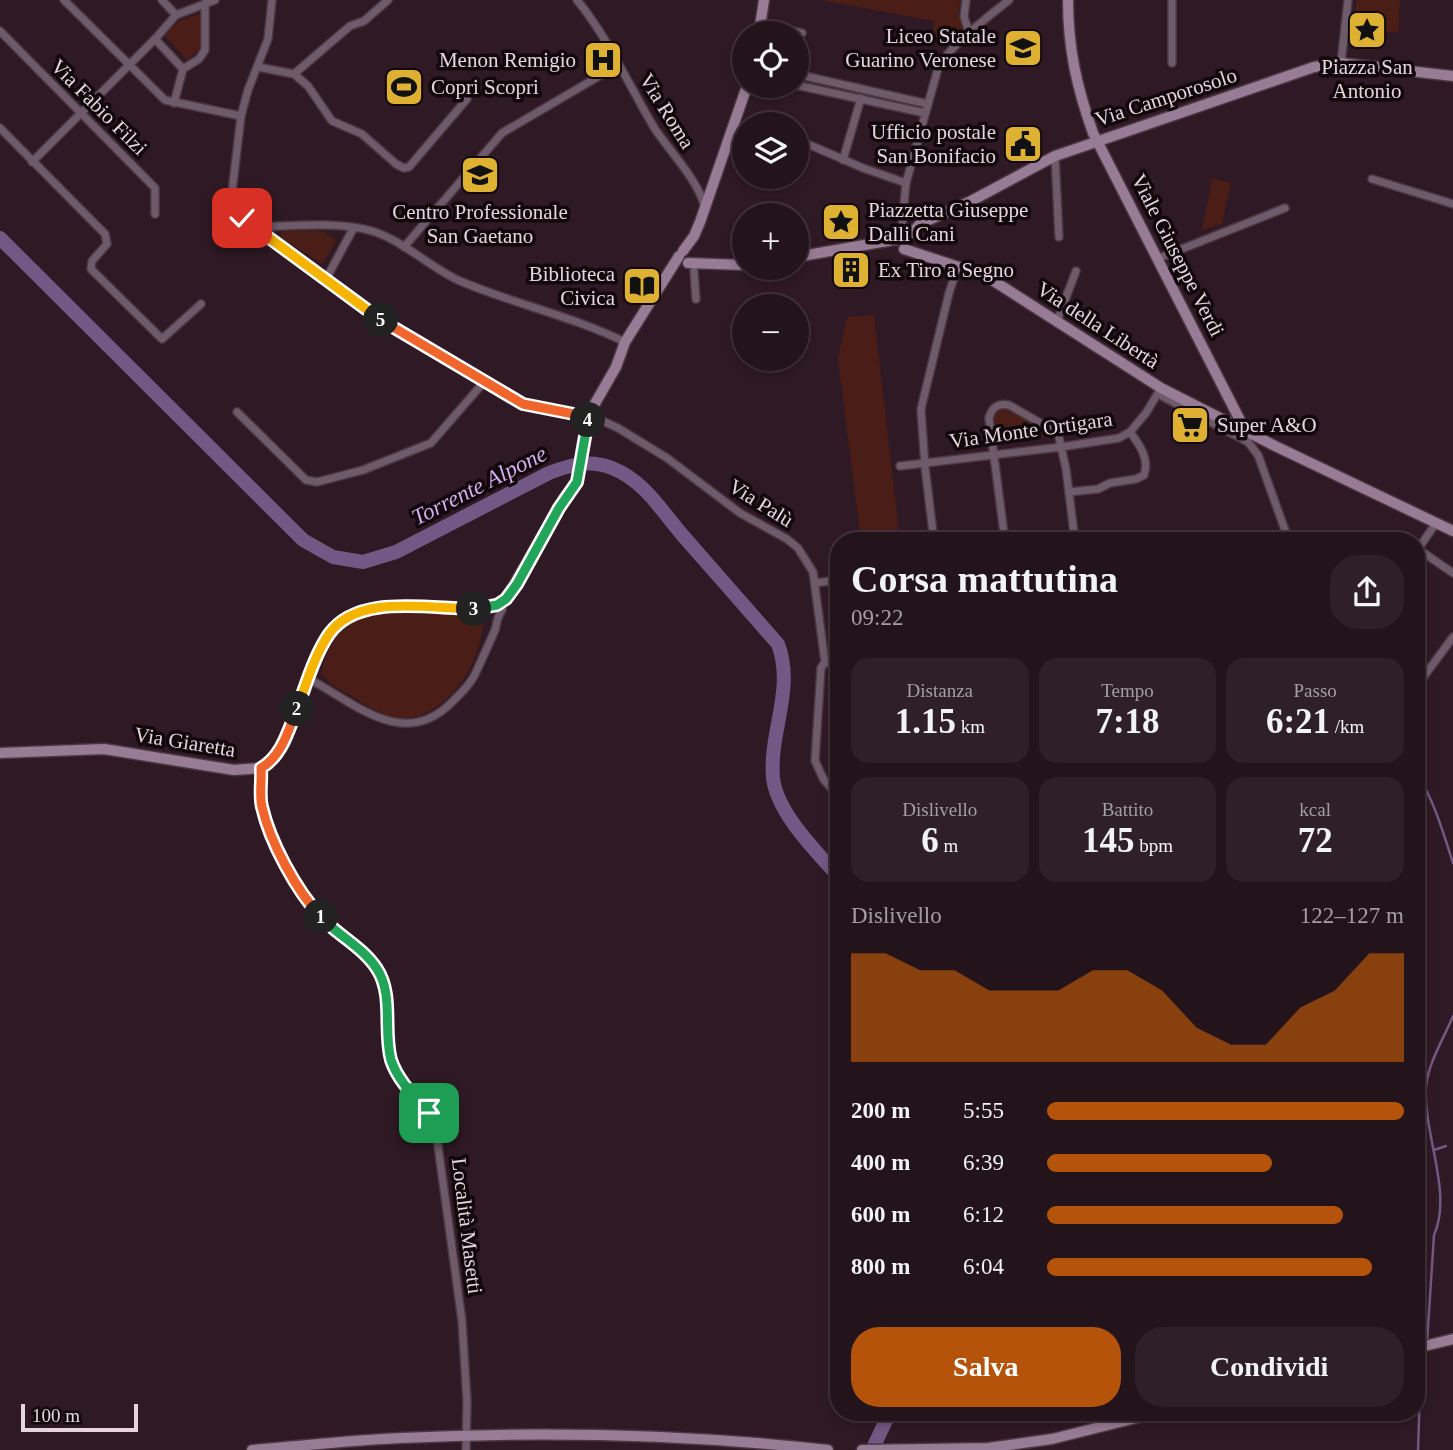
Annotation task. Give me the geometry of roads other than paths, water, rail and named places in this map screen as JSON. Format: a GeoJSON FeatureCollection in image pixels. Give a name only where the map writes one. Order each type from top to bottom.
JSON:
{"type":"FeatureCollection","features":[{"type":"Feature","properties":{"kind":"street"},"geometry":{"type":"LineString","coordinates":[[64,0],[165,100],[241,116]]}},
{"type":"Feature","properties":{"kind":"street"},"geometry":{"type":"LineString","coordinates":[[162,0],[176,15]]}},
{"type":"Feature","properties":{"kind":"street"},"geometry":{"type":"LineString","coordinates":[[32,162],[176,15],[215,0]]}},
{"type":"Feature","properties":{"kind":"street","name":"Via Palù"},"geometry":{"type":"LineString","coordinates":[[272,0],[268,38],[241,116],[232,200],[237,212],[384,322],[523,404],[596,418],[637,439],[740,513],[786,539],[804,556],[813,572],[825,662],[821,668],[815,761],[830,787]]}},
{"type":"Feature","properties":{"kind":"street"},"geometry":{"type":"LineString","coordinates":[[294,74],[349,26],[364,21],[388,0]]}},
{"type":"Feature","properties":{"kind":"street","name":"Via Roma"},"geometry":{"type":"LineString","coordinates":[[578,0],[601,32],[656,130],[699,190],[704,205]]}},
{"type":"Feature","properties":{"kind":"street"},"geometry":{"type":"LineString","coordinates":[[966,0],[964,17],[969,32]]}},
{"type":"Feature","properties":{"kind":"street"},"geometry":{"type":"LineString","coordinates":[[903,241],[901,222],[906,183],[939,65],[969,32],[1009,0]]}},
{"type":"Feature","properties":{"kind":"street","name":"Viale Giuseppe Verdi"},"geometry":{"type":"LineString","coordinates":[[1068,0],[1069,48],[1084,108],[1097,141],[1159,258],[1247,436]]}},
{"type":"Feature","properties":{"kind":"street"},"geometry":{"type":"LineString","coordinates":[[1172,0],[1172,63]]}},
{"type":"Feature","properties":{"kind":"street"},"geometry":{"type":"LineString","coordinates":[[1341,63],[1348,0]]}},
{"type":"Feature","properties":{"kind":"street"},"geometry":{"type":"LineString","coordinates":[[760,21],[762,1]]}},
{"type":"Feature","properties":{"kind":"street"},"geometry":{"type":"LineString","coordinates":[[174,103],[183,69],[199,58],[205,50],[205,3]]}},
{"type":"Feature","properties":{"kind":"street","name":"Via Fabio Filzi"},"geometry":{"type":"LineString","coordinates":[[0,31],[155,188],[155,214]]}},
{"type":"Feature","properties":{"kind":"street"},"geometry":{"type":"LineString","coordinates":[[155,39],[183,69]]}},
{"type":"Feature","properties":{"kind":"street","name":"Via Camporosolo"},"geometry":{"type":"LineString","coordinates":[[809,255],[903,241],[920,225],[1055,156],[1314,67],[1341,63],[1453,76]]}},
{"type":"Feature","properties":{"kind":"street"},"geometry":{"type":"LineString","coordinates":[[404,247],[502,133],[618,65]]}},
{"type":"Feature","properties":{"kind":"street"},"geometry":{"type":"LineString","coordinates":[[258,68],[294,74],[308,86],[332,121],[362,134],[404,168],[409,167],[467,99]]}},
{"type":"Feature","properties":{"kind":"street"},"geometry":{"type":"LineString","coordinates":[[809,77],[928,104]]}},
{"type":"Feature","properties":{"kind":"street"},"geometry":{"type":"LineString","coordinates":[[814,89],[816,79]]}},
{"type":"Feature","properties":{"kind":"street"},"geometry":{"type":"LineString","coordinates":[[809,88],[925,113]]}},
{"type":"Feature","properties":{"kind":"street"},"geometry":{"type":"LineString","coordinates":[[843,160],[862,90]]}},
{"type":"Feature","properties":{"kind":"street"},"geometry":{"type":"LineString","coordinates":[[696,299],[687,259],[743,98]]}},
{"type":"Feature","properties":{"kind":"street"},"geometry":{"type":"LineString","coordinates":[[0,128],[105,234],[107,244],[92,261],[91,269],[162,339],[201,304]]}},
{"type":"Feature","properties":{"kind":"street"},"geometry":{"type":"LineString","coordinates":[[809,145],[906,183]]}},
{"type":"Feature","properties":{"kind":"street"},"geometry":{"type":"LineString","coordinates":[[1055,156],[1059,237]]}},
{"type":"Feature","properties":{"kind":"street"},"geometry":{"type":"LineString","coordinates":[[1372,179],[1453,204]]}},
{"type":"Feature","properties":{"kind":"street"},"geometry":{"type":"LineString","coordinates":[[1159,258],[1285,208]]}},
{"type":"Feature","properties":{"kind":"street"},"geometry":{"type":"LineString","coordinates":[[254,227],[323,225],[370,230],[390,238],[457,280],[517,304],[583,322],[625,342]]}},
{"type":"Feature","properties":{"kind":"street"},"geometry":{"type":"LineString","coordinates":[[326,279],[353,229]]}},
{"type":"Feature","properties":{"kind":"street","name":"Via della Libertà"},"geometry":{"type":"LineString","coordinates":[[903,241],[928,257],[986,276],[1159,391],[1208,411],[1247,436],[1453,531]]}},
{"type":"Feature","properties":{"kind":"street"},"geometry":{"type":"LineString","coordinates":[[687,259],[711,265],[732,265]]}},
{"type":"Feature","properties":{"kind":"street"},"geometry":{"type":"LineString","coordinates":[[309,679],[381,720],[396,723],[413,723],[428,718],[443,710],[463,691],[477,672],[502,610],[497,605],[506,599],[517,584],[559,508],[577,482],[589,417],[625,342],[666,278],[687,259]]}},
{"type":"Feature","properties":{"kind":"street"},"geometry":{"type":"LineString","coordinates":[[933,532],[921,409],[949,293],[958,267]]}},
{"type":"Feature","properties":{"kind":"street"},"geometry":{"type":"LineString","coordinates":[[1056,321],[1076,271]]}},
{"type":"Feature","properties":{"kind":"street"},"geometry":{"type":"LineString","coordinates":[[237,412],[306,480],[317,482],[374,466],[431,443],[484,382]]}},
{"type":"Feature","properties":{"kind":"street","name":"Viale Giuseppe Verdi"},"geometry":{"type":"LineString","coordinates":[[1220,421],[1223,387]]}},
{"type":"Feature","properties":{"kind":"street"},"geometry":{"type":"LineString","coordinates":[[1159,391],[1220,421]]}},
{"type":"Feature","properties":{"kind":"street","name":"Via Monte Ortigara"},"geometry":{"type":"LineString","coordinates":[[900,466],[1119,438],[1130,432],[1159,391]]}},
{"type":"Feature","properties":{"kind":"street"},"geometry":{"type":"LineString","coordinates":[[1004,532],[989,418],[995,406],[1002,403],[1058,433],[1074,532]]}},
{"type":"Feature","properties":{"kind":"street"},"geometry":{"type":"LineString","coordinates":[[1208,411],[1222,405]]}},
{"type":"Feature","properties":{"kind":"street"},"geometry":{"type":"LineString","coordinates":[[1069,492],[1098,489],[1110,483],[1136,479],[1143,475],[1146,465],[1143,454],[1130,432]]}},
{"type":"Feature","properties":{"kind":"street"},"geometry":{"type":"LineString","coordinates":[[1247,436],[1258,454],[1286,532]]}},
{"type":"Feature","properties":{"kind":"street"},"geometry":{"type":"LineString","coordinates":[[1425,539],[1436,523]]}},
{"type":"Feature","properties":{"kind":"street"},"geometry":{"type":"LineString","coordinates":[[1425,556],[1453,573]]}},
{"type":"Feature","properties":{"kind":"street"},"geometry":{"type":"LineString","coordinates":[[815,583],[830,581]]}},
{"type":"Feature","properties":{"kind":"street","name":"Via Giaretta"},"geometry":{"type":"LineString","coordinates":[[0,753],[103,749],[234,770],[261,768],[274,758],[285,741],[320,650],[331,630],[351,615],[362,611],[416,606],[481,610],[497,605]]}},
{"type":"Feature","properties":{"kind":"street"},"geometry":{"type":"LineString","coordinates":[[1425,675],[1453,637]]}},
{"type":"Feature","properties":{"kind":"street"},"geometry":{"type":"LineString","coordinates":[[825,662],[830,664]]}},
{"type":"Feature","properties":{"kind":"street","name":"Località Masetti"},"geometry":{"type":"LineString","coordinates":[[261,768],[261,805],[270,833],[307,902],[377,970],[384,985],[392,1062],[404,1085],[435,1124],[462,1321],[468,1436],[466,1450]]}},
{"type":"Feature","properties":{"kind":"street"},"geometry":{"type":"LineString","coordinates":[[1425,1346],[1453,1339]]}},
{"type":"Feature","properties":{"kind":"street"},"geometry":{"type":"LineString","coordinates":[[862,1450],[988,1448],[1052,1439],[1124,1421]]}},
{"type":"Feature","properties":{"kind":"street"},"geometry":{"type":"LineString","coordinates":[[252,1450],[400,1438],[468,1436],[736,1440],[828,1450]]}},
{"type":"Feature","properties":{"kind":"waterway","name":"Torrente Alpone"},"geometry":{"type":"LineString","coordinates":[[0,238],[303,540],[333,557],[363,562],[396,552],[549,473],[572,466],[604,465],[634,481],[652,498],[778,644],[784,677],[774,744],[773,778],[776,791],[799,831],[830,867]]}},
{"type":"Feature","properties":{"kind":"waterway"},"geometry":{"type":"LineString","coordinates":[[1425,789],[1453,863]]}},
{"type":"Feature","properties":{"kind":"waterway"},"geometry":{"type":"LineString","coordinates":[[1427,1343],[1434,1235],[1439,1219],[1440,1201],[1426,1105],[1426,1087],[1433,1060],[1453,1016]]}},
{"type":"Feature","properties":{"kind":"waterway"},"geometry":{"type":"LineString","coordinates":[[1434,1150],[1446,1146]]}},
{"type":"Feature","properties":{"kind":"waterway"},"geometry":{"type":"LineString","coordinates":[[1425,1357],[1426,1350]]}},
{"type":"Feature","properties":{"kind":"waterway","name":"Torrente Alpone"},"geometry":{"type":"LineString","coordinates":[[872,1450],[886,1421]]}},
{"type":"Feature","properties":{"kind":"waterway"},"geometry":{"type":"LineString","coordinates":[[1418,1450],[1419,1421]]}},
{"type":"Feature","properties":{"kind":"place","name":"Piazza San Antonio"},"geometry":{"type":"Point","coordinates":[1367,30]}},
{"type":"Feature","properties":{"kind":"place","name":"Liceo Statale Guarino Veronese"},"geometry":{"type":"Point","coordinates":[1023,48]}},
{"type":"Feature","properties":{"kind":"place","name":"Menon Remigio"},"geometry":{"type":"Point","coordinates":[603,60]}},
{"type":"Feature","properties":{"kind":"place","name":"Copri Scopri"},"geometry":{"type":"Point","coordinates":[404,87]}},
{"type":"Feature","properties":{"kind":"place","name":"Ufficio postale San Bonifacio"},"geometry":{"type":"Point","coordinates":[1023,144]}},
{"type":"Feature","properties":{"kind":"place","name":"Centro Professionale San Gaetano"},"geometry":{"type":"Point","coordinates":[480,175]}},
{"type":"Feature","properties":{"kind":"place","name":"Piazzetta Giuseppe Dalli Cani"},"geometry":{"type":"Point","coordinates":[841,222]}},
{"type":"Feature","properties":{"kind":"place","name":"Ex Tiro a Segno"},"geometry":{"type":"Point","coordinates":[851,270]}},
{"type":"Feature","properties":{"kind":"place","name":"Biblioteca Civica"},"geometry":{"type":"Point","coordinates":[642,286]}},
{"type":"Feature","properties":{"kind":"place","name":"Super A&O"},"geometry":{"type":"Point","coordinates":[1190,425]}}]}
